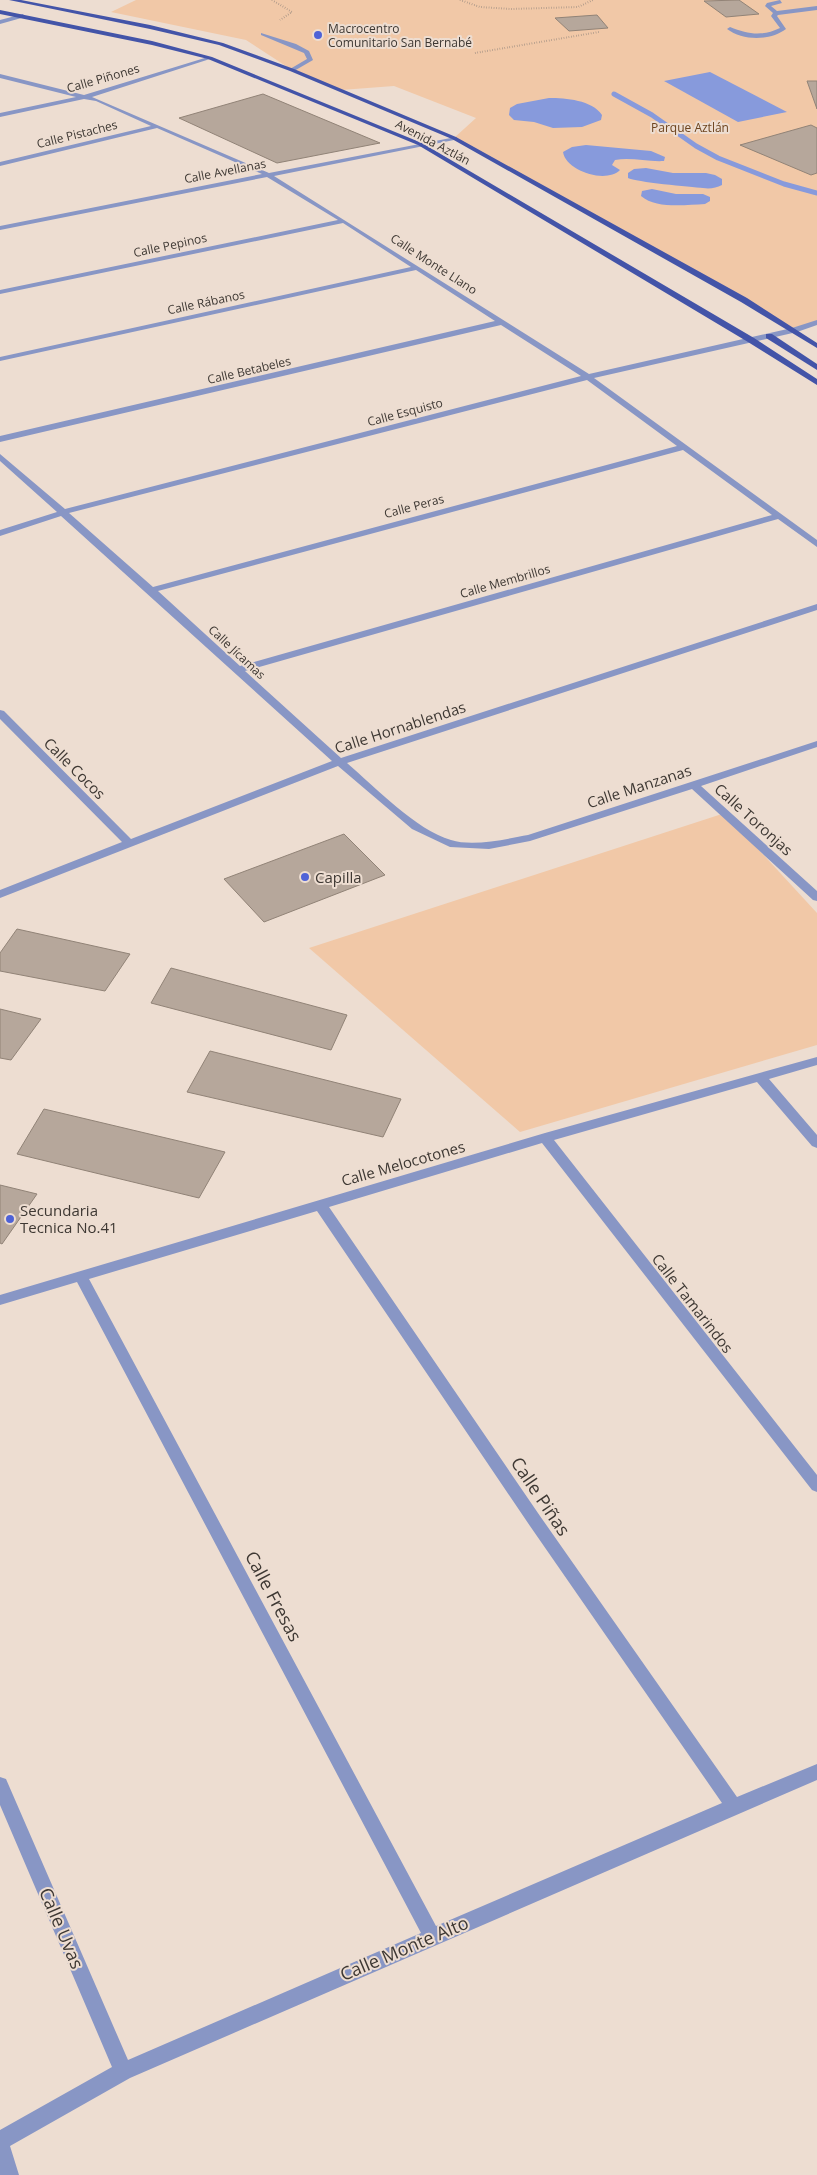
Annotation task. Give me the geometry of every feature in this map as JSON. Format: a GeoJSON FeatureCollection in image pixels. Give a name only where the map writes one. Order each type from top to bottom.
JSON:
{"type":"FeatureCollection","features":[{"type":"Feature","properties":{"kind":"main road","name":"Avenida Aztlán"},"geometry":{"type":"LineString","coordinates":[[12,0],[179,33],[221,44],[292,70],[454,138],[744,300],[817,346]]}},
{"type":"Feature","properties":{"kind":"main road"},"geometry":{"type":"LineString","coordinates":[[23,16],[46,7]]}},
{"type":"Feature","properties":{"kind":"main road","name":"Avenida Aztlán"},"geometry":{"type":"LineString","coordinates":[[0,12],[152,43],[210,58],[420,144],[750,340],[817,383]]}},
{"type":"Feature","properties":{"kind":"main road"},"geometry":{"type":"LineString","coordinates":[[769,336],[817,368]]}},
{"type":"Feature","properties":{"kind":"street"},"geometry":{"type":"LineString","coordinates":[[780,2],[769,4],[768,6],[776,13],[817,8]]}},
{"type":"Feature","properties":{"kind":"street"},"geometry":{"type":"LineString","coordinates":[[730,29],[744,36],[755,37],[775,33],[783,29],[775,20],[774,16],[776,13]]}},
{"type":"Feature","properties":{"kind":"street"},"geometry":{"type":"LineString","coordinates":[[0,22],[23,16]]}},
{"type":"Feature","properties":{"kind":"street"},"geometry":{"type":"LineString","coordinates":[[263,34],[294,45],[307,52],[310,60],[292,70]]}},
{"type":"Feature","properties":{"kind":"street","name":"Calle Piñones"},"geometry":{"type":"LineString","coordinates":[[0,115],[87,96],[210,58]]}},
{"type":"Feature","properties":{"kind":"street","name":"Calle Monte Llano"},"geometry":{"type":"LineString","coordinates":[[0,76],[87,96],[267,174],[418,268],[588,378],[817,544]]}},
{"type":"Feature","properties":{"kind":"street","name":"Calle Pistaches"},"geometry":{"type":"LineString","coordinates":[[0,164],[158,126]]}},
{"type":"Feature","properties":{"kind":"street","name":"Calle Avellanas"},"geometry":{"type":"LineString","coordinates":[[0,228],[454,138]]}},
{"type":"Feature","properties":{"kind":"street","name":"Calle Pepinos"},"geometry":{"type":"LineString","coordinates":[[0,292],[344,221]]}},
{"type":"Feature","properties":{"kind":"street","name":"Calle Rábanos"},"geometry":{"type":"LineString","coordinates":[[0,359],[418,268]]}},
{"type":"Feature","properties":{"kind":"street","name":"Calle Betabeles"},"geometry":{"type":"LineString","coordinates":[[0,439],[502,322]]}},
{"type":"Feature","properties":{"kind":"street","name":"Calle Esquisto"},"geometry":{"type":"LineString","coordinates":[[0,533],[64,512],[588,378],[794,330],[817,322]]}},
{"type":"Feature","properties":{"kind":"street","name":"Calle Peras"},"geometry":{"type":"LineString","coordinates":[[151,590],[684,447]]}},
{"type":"Feature","properties":{"kind":"street","name":"Calle Jícamas"},"geometry":{"type":"LineString","coordinates":[[0,457],[151,590],[339,762],[416,827],[450,844],[469,846]]}},
{"type":"Feature","properties":{"kind":"street","name":"Calle Membrillos"},"geometry":{"type":"LineString","coordinates":[[237,670],[780,516]]}},
{"type":"Feature","properties":{"kind":"street","name":"Calle Hornablendas"},"geometry":{"type":"LineString","coordinates":[[0,894],[339,762],[817,607]]}},
{"type":"Feature","properties":{"kind":"street","name":"Calle Cocos"},"geometry":{"type":"LineString","coordinates":[[0,714],[129,843]]}},
{"type":"Feature","properties":{"kind":"street","name":"Calle Manzanas"},"geometry":{"type":"LineString","coordinates":[[469,846],[489,846],[530,838],[817,744]]}},
{"type":"Feature","properties":{"kind":"street","name":"Calle Toronjas"},"geometry":{"type":"LineString","coordinates":[[693,784],[817,897]]}},
{"type":"Feature","properties":{"kind":"street","name":"Calle Melocotones"},"geometry":{"type":"LineString","coordinates":[[0,1300],[545,1138],[817,1061]]}},
{"type":"Feature","properties":{"kind":"street"},"geometry":{"type":"LineString","coordinates":[[760,1077],[817,1143]]}},
{"type":"Feature","properties":{"kind":"street","name":"Calle Tamarindos"},"geometry":{"type":"LineString","coordinates":[[545,1138],[817,1486]]}},
{"type":"Feature","properties":{"kind":"street","name":"Calle Piñas"},"geometry":{"type":"LineString","coordinates":[[320,1204],[535,1521],[734,1806]]}},
{"type":"Feature","properties":{"kind":"street","name":"Calle Fresas"},"geometry":{"type":"LineString","coordinates":[[80,1276],[432,1936]]}},
{"type":"Feature","properties":{"kind":"street","name":"Calle Monte Alto"},"geometry":{"type":"LineString","coordinates":[[0,2142],[123,2071],[432,1936],[817,1772]]}},
{"type":"Feature","properties":{"kind":"street","name":"Calle Uvas"},"geometry":{"type":"LineString","coordinates":[[0,1785],[123,2071]]}},
{"type":"Feature","properties":{"kind":"street"},"geometry":{"type":"LineString","coordinates":[[0,2142],[10,2175]]}},
{"type":"Feature","properties":{"kind":"path"},"geometry":{"type":"LineString","coordinates":[[263,34],[264,29],[292,12],[272,0]]}},
{"type":"Feature","properties":{"kind":"path"},"geometry":{"type":"LineString","coordinates":[[460,0],[480,7],[511,9],[578,7],[593,0]]}},
{"type":"Feature","properties":{"kind":"path"},"geometry":{"type":"LineString","coordinates":[[475,53],[599,32]]}},
{"type":"Feature","properties":{"kind":"green space","name":"Parque Aztlán"},"geometry":{"type":"Polygon","coordinates":[[[136,0],[817,0],[817,322],[794,330],[454,138],[476,118],[394,86],[341,90],[292,70],[246,40],[111,12],[136,0]]]}},
{"type":"Feature","properties":{"kind":"green space"},"geometry":{"type":"Polygon","coordinates":[[[725,813],[817,913],[817,1045],[520,1132],[309,948],[725,813]]]}},
{"type":"Feature","properties":{"kind":"water"},"geometry":{"type":"Polygon","coordinates":[[[710,72],[787,112],[738,122],[664,81],[710,72]]]}},
{"type":"Feature","properties":{"kind":"water"},"geometry":{"type":"Polygon","coordinates":[[[549,98],[571,99],[585,103],[598,110],[602,115],[601,120],[582,127],[553,128],[534,122],[514,120],[509,115],[510,108],[517,104],[549,98]]]}},
{"type":"Feature","properties":{"kind":"water"},"geometry":{"type":"Polygon","coordinates":[[[586,145],[651,151],[665,157],[664,161],[615,160],[612,165],[620,170],[606,176],[597,175],[579,170],[571,165],[563,152],[572,147],[586,145]]]}},
{"type":"Feature","properties":{"kind":"water"},"geometry":{"type":"Polygon","coordinates":[[[646,168],[673,173],[706,173],[715,175],[722,179],[722,185],[706,188],[652,183],[628,178],[628,173],[634,169],[646,168]]]}},
{"type":"Feature","properties":{"kind":"water"},"geometry":{"type":"Polygon","coordinates":[[[652,189],[676,194],[703,194],[710,197],[710,201],[705,204],[663,205],[641,196],[642,191],[652,189]]]}},
{"type":"Feature","properties":{"kind":"building"},"geometry":{"type":"Polygon","coordinates":[[[739,0],[759,14],[726,17],[704,1],[739,0]]]}},
{"type":"Feature","properties":{"kind":"building"},"geometry":{"type":"Polygon","coordinates":[[[597,15],[608,28],[569,31],[555,18],[597,15]]]}},
{"type":"Feature","properties":{"kind":"building"},"geometry":{"type":"Polygon","coordinates":[[[807,81],[817,81],[817,109],[807,81]]]}},
{"type":"Feature","properties":{"kind":"building"},"geometry":{"type":"Polygon","coordinates":[[[263,94],[380,143],[277,163],[179,118],[263,94]]]}},
{"type":"Feature","properties":{"kind":"building"},"geometry":{"type":"Polygon","coordinates":[[[811,125],[817,128],[817,173],[811,175],[740,145],[811,125]]]}},
{"type":"Feature","properties":{"kind":"building","name":"Capilla"},"geometry":{"type":"Polygon","coordinates":[[[344,834],[385,875],[264,922],[224,879],[344,834]]]}},
{"type":"Feature","properties":{"kind":"building"},"geometry":{"type":"Polygon","coordinates":[[[17,929],[130,954],[105,991],[0,971],[0,953],[17,929]]]}},
{"type":"Feature","properties":{"kind":"building"},"geometry":{"type":"Polygon","coordinates":[[[171,968],[347,1015],[331,1050],[151,1003],[171,968]]]}},
{"type":"Feature","properties":{"kind":"building"},"geometry":{"type":"Polygon","coordinates":[[[0,1009],[41,1019],[11,1060],[0,1058],[0,1009]]]}},
{"type":"Feature","properties":{"kind":"building"},"geometry":{"type":"Polygon","coordinates":[[[210,1051],[401,1099],[383,1137],[187,1092],[210,1051]]]}},
{"type":"Feature","properties":{"kind":"building"},"geometry":{"type":"Polygon","coordinates":[[[44,1109],[225,1152],[199,1198],[17,1154],[44,1109]]]}},
{"type":"Feature","properties":{"kind":"building","name":"Secundaria Tecnica No.41"},"geometry":{"type":"Polygon","coordinates":[[[0,1185],[37,1194],[2,1244],[0,1243],[0,1185]]]}},
{"type":"Feature","properties":{"kind":"waterway"},"geometry":{"type":"LineString","coordinates":[[614,94],[652,115],[696,146],[718,158],[784,184],[817,193]]}},
{"type":"Feature","properties":{"kind":"place","name":"Macrocentro Comunitario San Bernabé"},"geometry":{"type":"Point","coordinates":[318,35]}},
{"type":"Feature","properties":{"kind":"place","name":"Capilla"},"geometry":{"type":"Point","coordinates":[305,877]}},
{"type":"Feature","properties":{"kind":"place","name":"Secundaria Tecnica No.41"},"geometry":{"type":"Point","coordinates":[10,1219]}}]}
